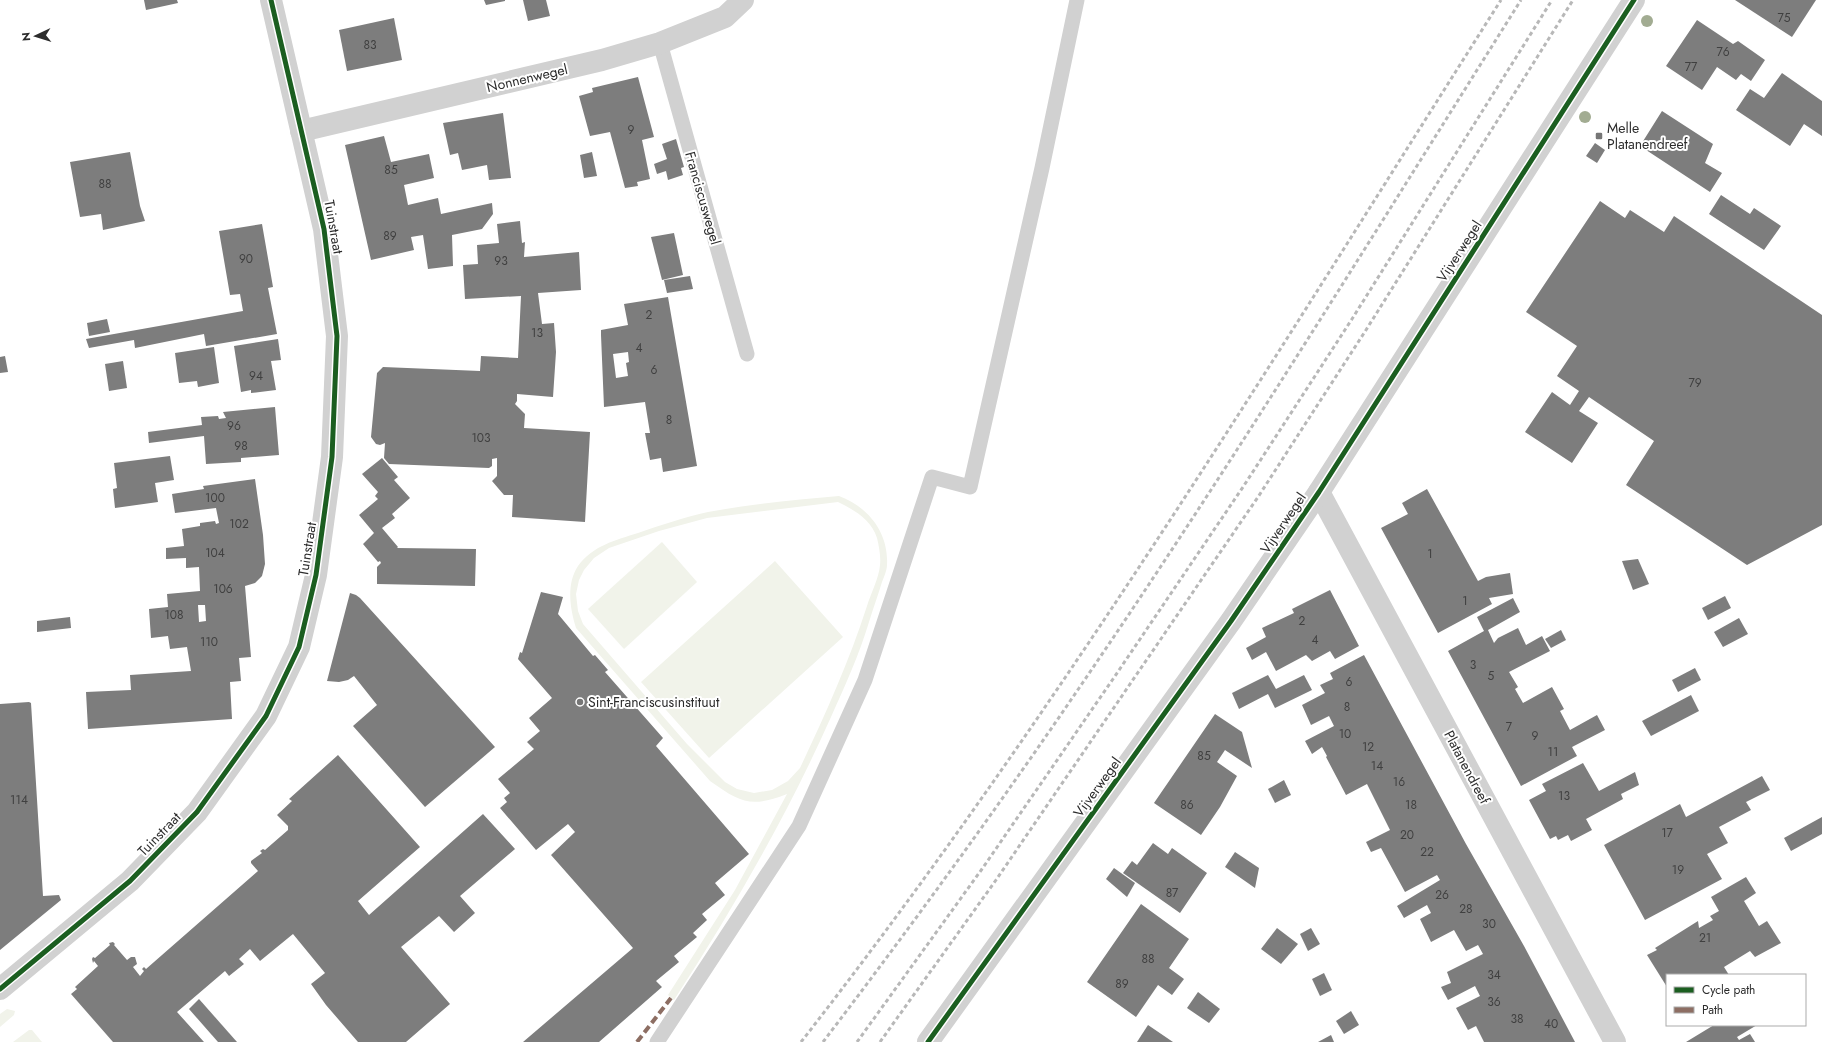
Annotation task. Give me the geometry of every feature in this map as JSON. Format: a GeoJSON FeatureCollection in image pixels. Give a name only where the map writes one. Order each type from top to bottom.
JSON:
{"type":"FeatureCollection","features":[{"type":"Feature","properties":{"kind":"street","name":"Tuinstraat"},"geometry":{"type":"LineString","coordinates":[[4,986],[130,881],[197,812],[266,716],[299,647],[316,575],[332,457],[338,336],[324,230],[271,0]]}},
{"type":"Feature","properties":{"kind":"street","name":"Nonnenwegel"},"geometry":{"type":"LineString","coordinates":[[301,131],[602,60],[660,42],[725,17],[743,0]]}},
{"type":"Feature","properties":{"kind":"street","name":"Vijverwegel"},"geometry":{"type":"LineString","coordinates":[[928,1042],[1226,627],[1319,492],[1634,0]]}},
{"type":"Feature","properties":{"kind":"street","name":"Platanendreef"},"geometry":{"type":"LineString","coordinates":[[1319,492],[1615,1042]]}},
{"type":"Feature","properties":{"kind":"lane"},"geometry":{"type":"LineString","coordinates":[[656,1042],[799,826],[865,680],[932,478],[970,487],[1040,176],[1077,0]]}},
{"type":"Feature","properties":{"kind":"lane","name":"Franciscuswegel"},"geometry":{"type":"LineString","coordinates":[[660,42],[747,354]]}},
{"type":"Feature","properties":{"kind":"shaded area"},"geometry":{"type":"Polygon","coordinates":[[[839,496],[859,506],[880,531],[887,553],[886,571],[852,670],[814,754],[758,862],[674,1000],[668,995],[735,890],[787,794],[764,801],[747,801],[730,794],[710,781],[576,628],[570,597],[574,573],[584,559],[597,549],[621,538],[673,521],[708,512],[757,504],[839,496]],[[838,502],[707,518],[659,531],[609,548],[594,558],[584,570],[579,580],[576,594],[578,611],[583,624],[687,744],[725,782],[737,789],[754,793],[772,790],[788,781],[800,768],[844,668],[877,580],[880,559],[879,548],[877,538],[871,525],[856,512],[838,502]]]}},
{"type":"Feature","properties":{"kind":"shaded area"},"geometry":{"type":"Polygon","coordinates":[[[662,542],[697,582],[624,649],[588,609],[662,542]]]}},
{"type":"Feature","properties":{"kind":"shaded area"},"geometry":{"type":"Polygon","coordinates":[[[775,561],[843,637],[709,758],[641,682],[775,561]]]}},
{"type":"Feature","properties":{"kind":"shaded area"},"geometry":{"type":"Polygon","coordinates":[[[7,1009],[15,1011],[14,1015],[0,1027],[0,1014],[7,1009]]]}},
{"type":"Feature","properties":{"kind":"shaded area"},"geometry":{"type":"Polygon","coordinates":[[[29,1030],[32,1030],[42,1042],[13,1042],[29,1030]]]}},
{"type":"Feature","properties":{"kind":"building"},"geometry":{"type":"Polygon","coordinates":[[[144,0],[177,0],[178,3],[146,10],[144,0]]]}},
{"type":"Feature","properties":{"kind":"building"},"geometry":{"type":"Polygon","coordinates":[[[484,0],[505,0],[505,1],[486,5],[484,0]]]}},
{"type":"Feature","properties":{"kind":"building"},"geometry":{"type":"Polygon","coordinates":[[[523,0],[546,0],[550,16],[528,21],[523,0]]]}},
{"type":"Feature","properties":{"kind":"building"},"geometry":{"type":"Polygon","coordinates":[[[1735,0],[1816,0],[1792,37],[1735,0]]]}},
{"type":"Feature","properties":{"kind":"building"},"geometry":{"type":"Polygon","coordinates":[[[394,18],[402,60],[347,71],[339,30],[394,18]]]}},
{"type":"Feature","properties":{"kind":"building"},"geometry":{"type":"Polygon","coordinates":[[[1697,20],[1733,44],[1738,41],[1765,60],[1751,81],[1741,74],[1736,80],[1717,67],[1702,90],[1666,66],[1697,20]]]}},
{"type":"Feature","properties":{"kind":"building"},"geometry":{"type":"Polygon","coordinates":[[[1782,73],[1822,101],[1822,136],[1804,124],[1790,146],[1736,110],[1750,89],[1764,98],[1782,73]]]}},
{"type":"Feature","properties":{"kind":"building"},"geometry":{"type":"Polygon","coordinates":[[[638,77],[654,137],[642,140],[650,179],[637,182],[638,186],[625,188],[610,132],[590,136],[579,96],[593,92],[592,88],[638,77]]]}},
{"type":"Feature","properties":{"kind":"building"},"geometry":{"type":"Polygon","coordinates":[[[1662,111],[1713,144],[1705,163],[1722,173],[1710,192],[1640,146],[1662,111]]]}},
{"type":"Feature","properties":{"kind":"building"},"geometry":{"type":"Polygon","coordinates":[[[503,113],[511,178],[489,180],[487,165],[462,170],[458,153],[450,155],[443,123],[503,113]]]}},
{"type":"Feature","properties":{"kind":"building"},"geometry":{"type":"Polygon","coordinates":[[[384,136],[391,162],[429,154],[434,178],[404,185],[408,205],[438,198],[441,214],[492,203],[493,214],[482,229],[452,235],[453,266],[428,269],[423,235],[411,237],[414,250],[371,260],[345,145],[384,136]]]}},
{"type":"Feature","properties":{"kind":"building"},"geometry":{"type":"Polygon","coordinates":[[[676,139],[684,167],[681,168],[683,175],[668,180],[666,171],[657,174],[654,164],[667,159],[662,144],[676,139]]]}},
{"type":"Feature","properties":{"kind":"building"},"geometry":{"type":"Polygon","coordinates":[[[1595,143],[1605,150],[1597,163],[1586,156],[1595,143]]]}},
{"type":"Feature","properties":{"kind":"building"},"geometry":{"type":"Polygon","coordinates":[[[130,152],[140,206],[145,221],[103,230],[101,214],[80,217],[70,162],[130,152]]]}},
{"type":"Feature","properties":{"kind":"building"},"geometry":{"type":"Polygon","coordinates":[[[592,152],[597,176],[584,178],[580,155],[592,152]]]}},
{"type":"Feature","properties":{"kind":"building"},"geometry":{"type":"Polygon","coordinates":[[[1721,195],[1750,214],[1754,208],[1781,226],[1764,250],[1709,214],[1721,195]]]}},
{"type":"Feature","properties":{"kind":"building"},"geometry":{"type":"Polygon","coordinates":[[[1600,201],[1625,218],[1630,210],[1664,232],[1674,216],[1822,315],[1822,525],[1747,565],[1626,485],[1654,441],[1589,397],[1579,411],[1598,423],[1572,463],[1525,432],[1552,392],[1570,405],[1579,391],[1557,376],[1577,346],[1526,312],[1600,201]]]}},
{"type":"Feature","properties":{"kind":"building"},"geometry":{"type":"Polygon","coordinates":[[[520,221],[522,243],[525,242],[524,257],[579,252],[581,290],[538,293],[542,324],[554,323],[556,352],[553,397],[517,394],[517,401],[515,404],[525,414],[524,428],[590,432],[585,522],[512,517],[513,495],[504,495],[492,481],[497,476],[497,458],[492,459],[492,466],[489,468],[389,464],[384,458],[385,443],[380,445],[376,444],[371,437],[377,373],[383,367],[480,371],[481,356],[518,358],[521,296],[465,299],[463,265],[478,264],[477,245],[499,243],[497,224],[520,221]]]}},
{"type":"Feature","properties":{"kind":"building"},"geometry":{"type":"Polygon","coordinates":[[[262,224],[273,287],[268,288],[277,334],[206,346],[204,334],[135,348],[134,340],[89,348],[86,339],[243,311],[240,294],[230,295],[219,231],[262,224]]]}},
{"type":"Feature","properties":{"kind":"building"},"geometry":{"type":"Polygon","coordinates":[[[674,233],[683,275],[662,280],[651,237],[674,233]]]}},
{"type":"Feature","properties":{"kind":"building"},"geometry":{"type":"Polygon","coordinates":[[[690,276],[693,289],[667,293],[664,280],[690,276]]]}},
{"type":"Feature","properties":{"kind":"building"},"geometry":{"type":"Polygon","coordinates":[[[668,297],[697,466],[663,472],[661,458],[650,460],[645,433],[650,433],[645,402],[604,407],[601,330],[628,325],[624,304],[668,297]],[[628,352],[613,354],[616,378],[628,376],[626,363],[629,362],[628,352]]]}},
{"type":"Feature","properties":{"kind":"building"},"geometry":{"type":"Polygon","coordinates":[[[107,319],[110,332],[89,336],[87,323],[107,319]]]}},
{"type":"Feature","properties":{"kind":"building"},"geometry":{"type":"Polygon","coordinates":[[[278,339],[281,360],[271,361],[276,390],[251,393],[251,390],[241,392],[234,346],[278,339]]]}},
{"type":"Feature","properties":{"kind":"building"},"geometry":{"type":"Polygon","coordinates":[[[214,347],[219,383],[198,387],[197,381],[179,383],[175,353],[214,347]]]}},
{"type":"Feature","properties":{"kind":"building"},"geometry":{"type":"Polygon","coordinates":[[[5,356],[8,372],[0,373],[0,357],[5,356]]]}},
{"type":"Feature","properties":{"kind":"building"},"geometry":{"type":"Polygon","coordinates":[[[123,361],[127,388],[109,391],[105,364],[123,361]]]}},
{"type":"Feature","properties":{"kind":"building"},"geometry":{"type":"Polygon","coordinates":[[[275,407],[279,455],[241,458],[241,462],[206,464],[204,436],[149,443],[148,432],[202,425],[201,417],[218,416],[219,419],[226,418],[223,412],[275,407]]]}},
{"type":"Feature","properties":{"kind":"building"},"geometry":{"type":"Polygon","coordinates":[[[170,456],[174,480],[155,483],[158,502],[115,508],[113,489],[117,488],[114,463],[170,456]]]}},
{"type":"Feature","properties":{"kind":"building"},"geometry":{"type":"Polygon","coordinates":[[[382,458],[398,477],[394,480],[410,498],[392,514],[395,518],[382,528],[398,547],[397,548],[476,549],[475,586],[377,584],[377,567],[381,563],[380,561],[378,562],[363,544],[374,533],[359,515],[378,499],[375,496],[378,492],[362,474],[382,458]]]}},
{"type":"Feature","properties":{"kind":"building"},"geometry":{"type":"Polygon","coordinates":[[[255,479],[263,535],[265,564],[262,576],[255,583],[245,586],[251,657],[239,658],[241,681],[230,682],[232,719],[88,729],[86,692],[131,690],[130,675],[191,671],[187,647],[170,649],[168,636],[151,638],[149,609],[168,607],[167,594],[200,591],[199,567],[186,568],[186,558],[166,559],[166,548],[184,546],[182,529],[200,526],[200,523],[215,521],[216,524],[219,523],[216,508],[175,513],[172,494],[204,489],[203,486],[255,479]],[[198,605],[199,622],[206,621],[205,605],[198,605]]]}},
{"type":"Feature","properties":{"kind":"building"},"geometry":{"type":"Polygon","coordinates":[[[1427,489],[1478,581],[1486,577],[1510,573],[1513,594],[1489,598],[1492,604],[1438,633],[1381,528],[1408,514],[1402,503],[1427,489]]]}},
{"type":"Feature","properties":{"kind":"building"},"geometry":{"type":"Polygon","coordinates":[[[1638,559],[1649,584],[1633,590],[1622,561],[1638,559]]]}},
{"type":"Feature","properties":{"kind":"building"},"geometry":{"type":"Polygon","coordinates":[[[1330,590],[1359,646],[1335,659],[1330,651],[1312,661],[1306,655],[1276,671],[1266,652],[1252,660],[1246,648],[1266,637],[1262,628],[1294,613],[1292,609],[1330,590]]]}},
{"type":"Feature","properties":{"kind":"building"},"geometry":{"type":"Polygon","coordinates":[[[541,592],[563,597],[558,614],[593,656],[595,655],[608,670],[605,672],[663,738],[656,746],[749,854],[715,883],[725,895],[702,914],[707,920],[693,933],[697,937],[674,956],[679,962],[656,981],[662,987],[599,1042],[523,1042],[633,948],[551,855],[575,832],[568,824],[536,850],[500,808],[507,802],[504,798],[510,793],[498,779],[534,749],[527,742],[540,731],[529,718],[552,698],[518,659],[520,652],[522,653],[541,592]]]}},
{"type":"Feature","properties":{"kind":"building"},"geometry":{"type":"Polygon","coordinates":[[[350,593],[360,598],[495,747],[425,807],[353,726],[377,705],[354,676],[348,680],[339,682],[327,681],[350,593]]]}},
{"type":"Feature","properties":{"kind":"building"},"geometry":{"type":"Polygon","coordinates":[[[1725,596],[1731,608],[1708,620],[1702,608],[1725,596]]]}},
{"type":"Feature","properties":{"kind":"building"},"geometry":{"type":"Polygon","coordinates":[[[1513,598],[1520,612],[1488,630],[1494,643],[1498,638],[1518,628],[1526,645],[1542,636],[1550,651],[1509,672],[1518,687],[1515,689],[1523,703],[1552,687],[1564,709],[1560,711],[1570,730],[1597,715],[1605,730],[1572,747],[1577,756],[1521,786],[1448,651],[1484,631],[1477,617],[1513,598]]]}},
{"type":"Feature","properties":{"kind":"building"},"geometry":{"type":"Polygon","coordinates":[[[70,617],[71,628],[37,632],[37,621],[70,617]]]}},
{"type":"Feature","properties":{"kind":"building"},"geometry":{"type":"Polygon","coordinates":[[[1739,618],[1748,634],[1723,647],[1714,632],[1739,618]]]}},
{"type":"Feature","properties":{"kind":"building"},"geometry":{"type":"Polygon","coordinates":[[[1561,630],[1566,640],[1551,648],[1545,639],[1561,630]]]}},
{"type":"Feature","properties":{"kind":"building"},"geometry":{"type":"Polygon","coordinates":[[[1364,655],[1575,1042],[1484,1042],[1476,1026],[1468,1030],[1456,1008],[1480,996],[1475,986],[1448,1000],[1441,987],[1451,983],[1447,972],[1483,954],[1478,945],[1466,951],[1454,930],[1431,942],[1420,919],[1431,913],[1427,905],[1404,918],[1397,906],[1440,880],[1437,875],[1405,892],[1381,848],[1371,852],[1366,842],[1390,830],[1367,784],[1346,795],[1322,747],[1312,754],[1305,741],[1334,726],[1329,716],[1311,725],[1302,705],[1325,693],[1320,685],[1333,679],[1330,673],[1364,655]]]}},
{"type":"Feature","properties":{"kind":"building"},"geometry":{"type":"Polygon","coordinates":[[[1695,668],[1701,680],[1678,692],[1672,680],[1695,668]]]}},
{"type":"Feature","properties":{"kind":"building"},"geometry":{"type":"Polygon","coordinates":[[[1268,675],[1276,689],[1304,675],[1312,690],[1275,708],[1268,694],[1239,709],[1232,693],[1268,675]]]}},
{"type":"Feature","properties":{"kind":"building"},"geometry":{"type":"Polygon","coordinates":[[[1691,695],[1699,711],[1651,736],[1642,721],[1691,695]]]}},
{"type":"Feature","properties":{"kind":"building"},"geometry":{"type":"Polygon","coordinates":[[[31,703],[43,896],[59,895],[61,900],[0,950],[0,704],[31,703]]]}},
{"type":"Feature","properties":{"kind":"building"},"geometry":{"type":"Polygon","coordinates":[[[1215,714],[1242,732],[1252,768],[1225,750],[1217,762],[1237,776],[1220,807],[1201,835],[1154,803],[1215,714]]]}},
{"type":"Feature","properties":{"kind":"building"},"geometry":{"type":"Polygon","coordinates":[[[338,755],[420,847],[358,901],[369,915],[483,814],[515,849],[460,896],[475,913],[454,932],[439,916],[401,947],[450,1004],[406,1042],[358,1042],[326,1005],[311,984],[325,973],[293,934],[260,961],[250,949],[239,959],[244,964],[229,976],[225,971],[177,1012],[204,1042],[113,1042],[71,994],[77,989],[75,987],[98,966],[94,961],[93,963],[93,957],[95,958],[110,945],[109,943],[113,942],[127,960],[131,957],[135,957],[137,964],[133,967],[140,976],[144,971],[142,969],[144,967],[146,969],[258,871],[251,861],[262,853],[260,851],[263,849],[265,850],[288,830],[288,826],[277,815],[292,801],[289,799],[338,755]]]}},
{"type":"Feature","properties":{"kind":"building"},"geometry":{"type":"Polygon","coordinates":[[[1583,763],[1599,791],[1635,772],[1639,785],[1621,794],[1623,799],[1586,819],[1592,830],[1571,841],[1568,835],[1558,840],[1556,836],[1550,839],[1529,800],[1546,791],[1542,784],[1583,763]]]}},
{"type":"Feature","properties":{"kind":"building"},"geometry":{"type":"Polygon","coordinates":[[[1762,776],[1770,790],[1746,802],[1751,810],[1719,827],[1728,843],[1707,854],[1722,879],[1645,920],[1604,845],[1680,804],[1686,817],[1762,776]]]}},
{"type":"Feature","properties":{"kind":"building"},"geometry":{"type":"Polygon","coordinates":[[[1284,780],[1291,795],[1275,803],[1268,789],[1284,780]]]}},
{"type":"Feature","properties":{"kind":"building"},"geometry":{"type":"Polygon","coordinates":[[[1822,817],[1822,834],[1791,851],[1784,838],[1822,817]]]}},
{"type":"Feature","properties":{"kind":"building"},"geometry":{"type":"Polygon","coordinates":[[[1153,843],[1168,854],[1172,848],[1207,873],[1180,913],[1123,873],[1132,861],[1137,865],[1153,843]]]}},
{"type":"Feature","properties":{"kind":"building"},"geometry":{"type":"Polygon","coordinates":[[[1235,852],[1259,868],[1255,888],[1225,867],[1235,852]]]}},
{"type":"Feature","properties":{"kind":"building"},"geometry":{"type":"Polygon","coordinates":[[[1114,868],[1135,883],[1127,897],[1106,879],[1114,868]]]}},
{"type":"Feature","properties":{"kind":"building"},"geometry":{"type":"Polygon","coordinates":[[[1746,877],[1756,893],[1744,901],[1759,926],[1767,921],[1781,943],[1755,957],[1750,951],[1724,967],[1728,974],[1666,974],[1666,985],[1647,955],[1657,950],[1655,948],[1698,921],[1699,928],[1713,920],[1710,916],[1719,911],[1711,897],[1746,877]]]}},
{"type":"Feature","properties":{"kind":"building"},"geometry":{"type":"Polygon","coordinates":[[[1141,904],[1189,939],[1169,968],[1184,979],[1172,995],[1158,985],[1136,1017],[1087,982],[1141,904]]]}},
{"type":"Feature","properties":{"kind":"building"},"geometry":{"type":"Polygon","coordinates":[[[1277,928],[1298,944],[1281,964],[1261,949],[1277,928]]]}},
{"type":"Feature","properties":{"kind":"building"},"geometry":{"type":"Polygon","coordinates":[[[1311,928],[1320,944],[1308,951],[1300,934],[1311,928]]]}},
{"type":"Feature","properties":{"kind":"building"},"geometry":{"type":"Polygon","coordinates":[[[1324,973],[1332,990],[1320,996],[1312,979],[1324,973]]]}},
{"type":"Feature","properties":{"kind":"building"},"geometry":{"type":"Polygon","coordinates":[[[1198,992],[1220,1009],[1209,1023],[1187,1008],[1198,992]]]}},
{"type":"Feature","properties":{"kind":"building"},"geometry":{"type":"Polygon","coordinates":[[[199,999],[237,1042],[218,1042],[189,1009],[199,999]]]}},
{"type":"Feature","properties":{"kind":"building"},"geometry":{"type":"Polygon","coordinates":[[[1351,1011],[1359,1025],[1344,1034],[1336,1021],[1351,1011]]]}},
{"type":"Feature","properties":{"kind":"building"},"geometry":{"type":"Polygon","coordinates":[[[1148,1025],[1173,1042],[1137,1042],[1148,1025]]]}},
{"type":"Feature","properties":{"kind":"building"},"geometry":{"type":"Polygon","coordinates":[[[1712,1026],[1755,1026],[1737,1037],[1739,1040],[1750,1034],[1755,1042],[1686,1042],[1712,1026]]]}},
{"type":"Feature","properties":{"kind":"building"},"geometry":{"type":"Polygon","coordinates":[[[1331,1035],[1334,1042],[1318,1042],[1331,1035]]]}},
{"type":"Feature","properties":{"kind":"railway"},"geometry":{"type":"LineString","coordinates":[[801,1042],[896,917],[988,790],[1077,660],[1164,530],[1249,398],[1501,0]]}},
{"type":"Feature","properties":{"kind":"railway"},"geometry":{"type":"LineString","coordinates":[[823,1042],[994,811],[1147,587],[1310,336],[1521,0]]}},
{"type":"Feature","properties":{"kind":"railway"},"geometry":{"type":"LineString","coordinates":[[857,1042],[982,869],[1243,487],[1352,319],[1552,0]]}},
{"type":"Feature","properties":{"kind":"railway"},"geometry":{"type":"LineString","coordinates":[[880,1042],[996,880],[1258,497],[1366,330],[1573,0]]}},
{"type":"Feature","properties":{"kind":"marked path"},"geometry":{"type":"LineString","coordinates":[[637,1042],[671,998]]}},
{"type":"Feature","properties":{"kind":"cycle path"},"geometry":{"type":"LineString","coordinates":[[0,989],[130,881],[197,812],[266,716],[299,647],[316,575],[332,457],[337,336],[324,229],[271,0]]}},
{"type":"Feature","properties":{"kind":"cycle path"},"geometry":{"type":"LineString","coordinates":[[928,1042],[1231,621],[1319,492],[1634,0]]}},
{"type":"Feature","properties":{"kind":"place","name":"Melle Platanendreef"},"geometry":{"type":"Point","coordinates":[1599,136]}},
{"type":"Feature","properties":{"kind":"place","name":"Sint-Franciscusinstituut"},"geometry":{"type":"Point","coordinates":[580,702]}}]}
